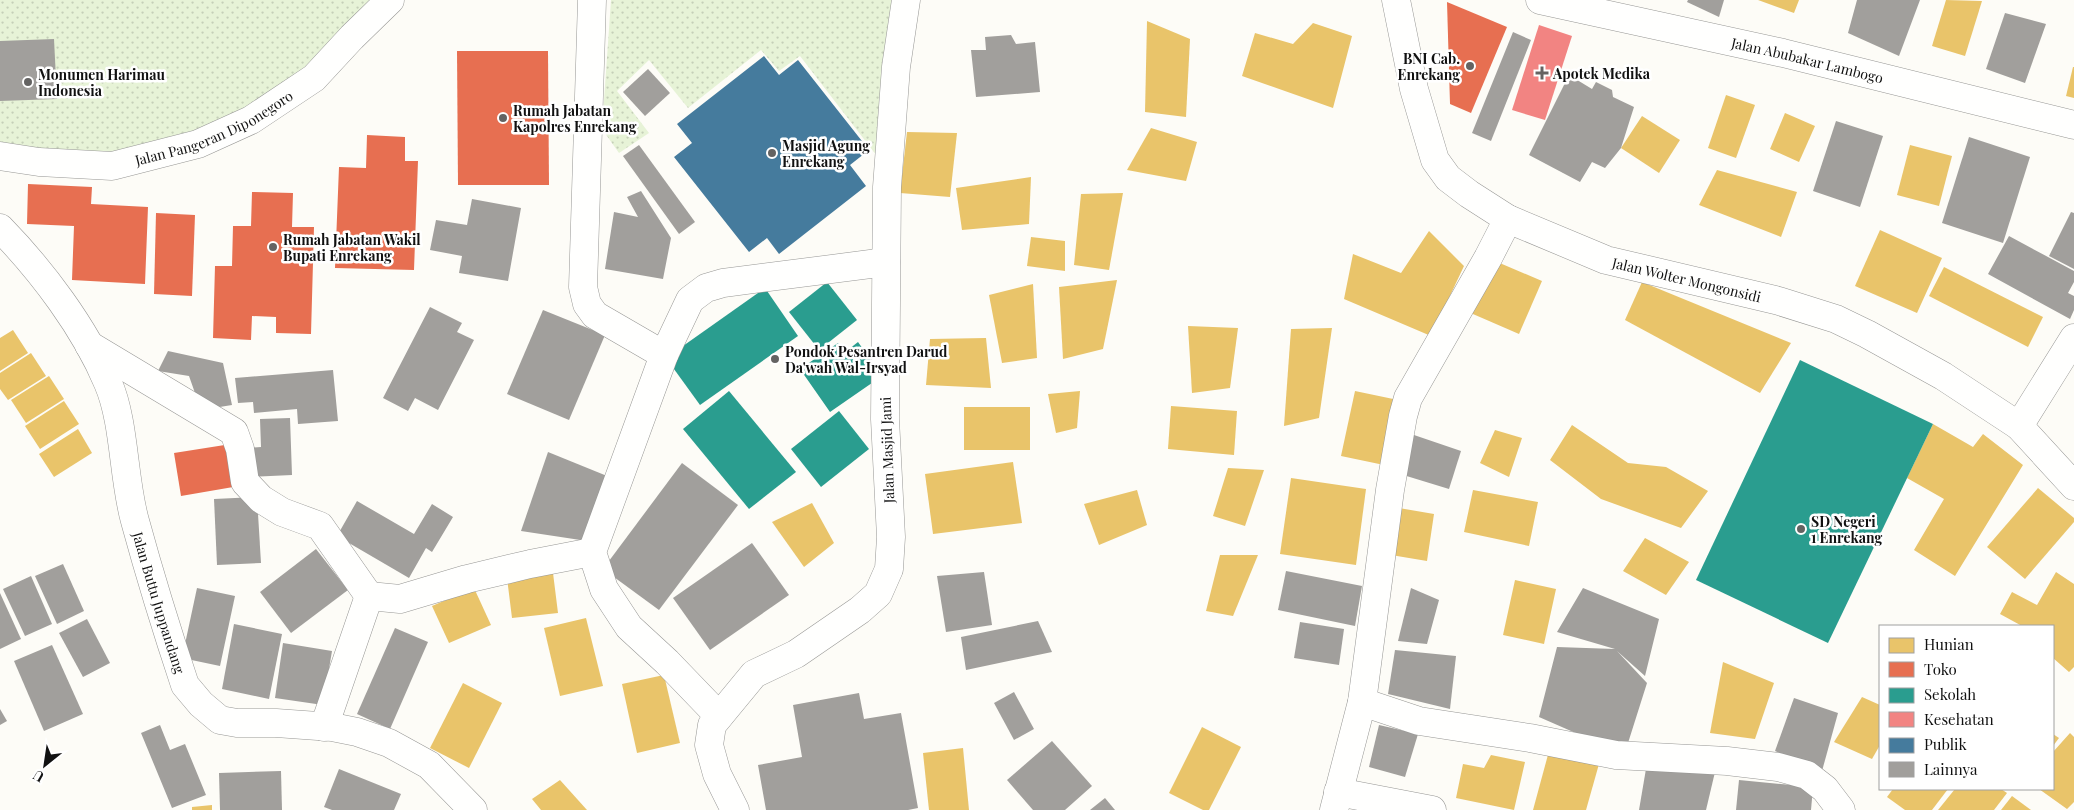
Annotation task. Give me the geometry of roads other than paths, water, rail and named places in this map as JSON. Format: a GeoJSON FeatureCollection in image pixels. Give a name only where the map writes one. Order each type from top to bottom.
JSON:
{"type":"FeatureCollection","features":[{"type":"Feature","properties":{"kind":"street","name":"Jalan Pangeran Diponegoro"},"geometry":{"type":"LineString","coordinates":[[0,156],[38,162],[112,166],[198,144],[251,120],[314,78],[390,0]]}},
{"type":"Feature","properties":{"kind":"street"},"geometry":{"type":"LineString","coordinates":[[592,0],[583,287],[587,304],[595,315],[664,355]]}},
{"type":"Feature","properties":{"kind":"street","name":"Jalan Masjid Jami"},"geometry":{"type":"LineString","coordinates":[[735,810],[717,774],[709,745],[712,725],[754,674],[796,654],[860,610],[878,594],[889,569],[891,537],[885,419],[887,186],[896,67],[906,0]]}},
{"type":"Feature","properties":{"kind":"street","name":"Jalan Wolter Mongonsidi"},"geometry":{"type":"LineString","coordinates":[[1396,0],[1414,89],[1435,160],[1448,178],[1508,219],[1606,260],[1779,301],[1836,319],[1943,376],[2019,426],[2074,486]]}},
{"type":"Feature","properties":{"kind":"street","name":"Jalan Abubakar Lambogo"},"geometry":{"type":"LineString","coordinates":[[1540,0],[1783,53],[2074,125]]}},
{"type":"Feature","properties":{"kind":"street"},"geometry":{"type":"LineString","coordinates":[[1432,810],[1336,801],[1362,702],[1390,490],[1408,398],[1488,258],[1508,219]]}},
{"type":"Feature","properties":{"kind":"street","name":"Jalan Buttu Juppandang"},"geometry":{"type":"LineString","coordinates":[[0,228],[48,284],[89,345],[109,385],[118,420],[135,521],[185,685],[201,704],[220,720],[324,727],[358,732],[389,743],[429,765],[473,810]]}},
{"type":"Feature","properties":{"kind":"street"},"geometry":{"type":"LineString","coordinates":[[720,716],[630,627],[604,589],[592,552],[664,355],[690,300],[706,288],[724,283],[886,262]]}},
{"type":"Feature","properties":{"kind":"street"},"geometry":{"type":"LineString","coordinates":[[2019,426],[2074,338]]}},
{"type":"Feature","properties":{"kind":"street"},"geometry":{"type":"LineString","coordinates":[[89,345],[234,432],[240,449],[246,482],[261,499],[282,512],[320,526],[369,596],[400,599],[467,579],[592,552]]}},
{"type":"Feature","properties":{"kind":"street"},"geometry":{"type":"LineString","coordinates":[[324,727],[369,596]]}},
{"type":"Feature","properties":{"kind":"street"},"geometry":{"type":"LineString","coordinates":[[1362,702],[1419,720],[1530,738],[1616,755],[1778,767],[1807,775],[1825,789],[1841,810]]}},
{"type":"Feature","properties":{"kind":"place","name":"BNI Cab. Enrekang"},"geometry":{"type":"Point","coordinates":[1470,66]}},
{"type":"Feature","properties":{"kind":"place","name":"Apotek Medika"},"geometry":{"type":"Point","coordinates":[1542,73]}},
{"type":"Feature","properties":{"kind":"place","name":"Monumen Harimau Indonesia"},"geometry":{"type":"Point","coordinates":[28,82]}},
{"type":"Feature","properties":{"kind":"place","name":"Rumah Jabatan Kapolres Enrekang"},"geometry":{"type":"Point","coordinates":[503,118]}},
{"type":"Feature","properties":{"kind":"place","name":"Masjid Agung Enrekang"},"geometry":{"type":"Point","coordinates":[772,153]}},
{"type":"Feature","properties":{"kind":"place","name":"Rumah Jabatan Wakil Bupati Enrekang"},"geometry":{"type":"Point","coordinates":[273,247]}},
{"type":"Feature","properties":{"kind":"place","name":"Pondok Pesantren Darud Da'wah Wal-Irsyad"},"geometry":{"type":"Point","coordinates":[775,359]}},
{"type":"Feature","properties":{"kind":"place","name":"SD Negeri 1 Enrekang"},"geometry":{"type":"Point","coordinates":[1801,529]}}]}
